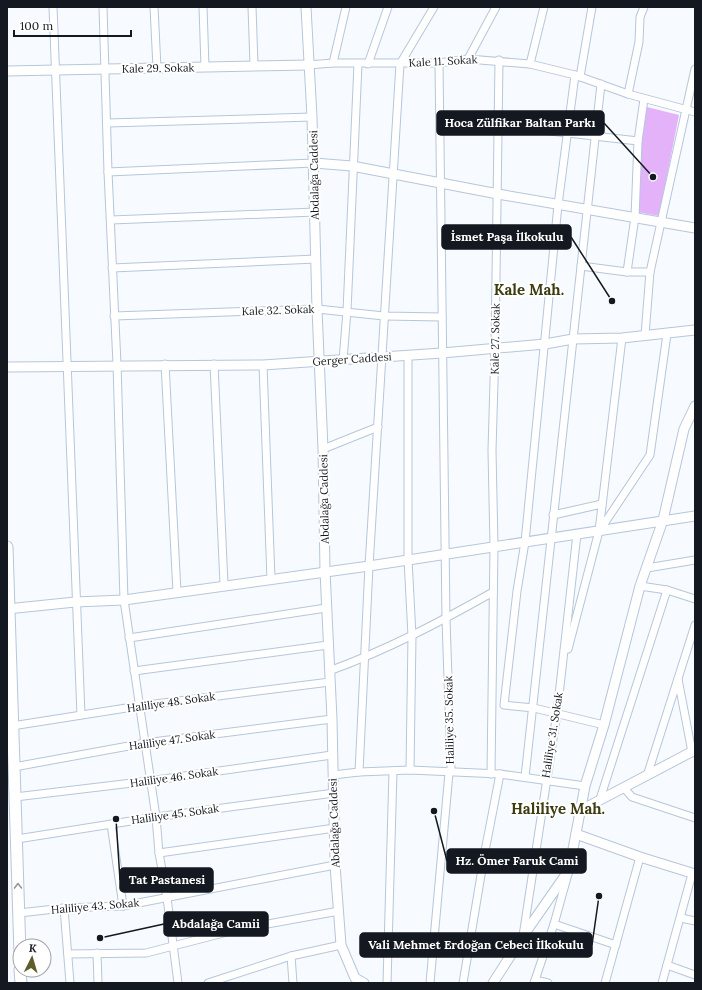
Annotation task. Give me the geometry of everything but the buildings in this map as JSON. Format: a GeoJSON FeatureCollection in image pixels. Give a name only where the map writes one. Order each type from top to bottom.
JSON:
{"type":"FeatureCollection","features":[{"type":"Feature","properties":{"kind":"main road"},"geometry":{"type":"LineString","coordinates":[[7,547],[20,938]]}},
{"type":"Feature","properties":{"kind":"street"},"geometry":{"type":"LineString","coordinates":[[53,7],[75,602],[81,715]]}},
{"type":"Feature","properties":{"kind":"street"},"geometry":{"type":"LineString","coordinates":[[104,7],[108,172],[117,364],[124,600],[128,638],[156,817],[159,853],[168,898],[172,947],[178,983]]}},
{"type":"Feature","properties":{"kind":"street"},"geometry":{"type":"LineString","coordinates":[[154,7],[157,68]]}},
{"type":"Feature","properties":{"kind":"street"},"geometry":{"type":"LineString","coordinates":[[203,7],[205,67]]}},
{"type":"Feature","properties":{"kind":"street"},"geometry":{"type":"LineString","coordinates":[[252,7],[254,65]]}},
{"type":"Feature","properties":{"kind":"street","name":"Abdalağa Caddesi"},"geometry":{"type":"LineString","coordinates":[[306,7],[314,163],[314,212],[323,449],[326,608],[332,719],[335,865],[342,945],[355,980],[364,983]]}},
{"type":"Feature","properties":{"kind":"street"},"geometry":{"type":"LineString","coordinates":[[333,63],[346,7]]}},
{"type":"Feature","properties":{"kind":"street"},"geometry":{"type":"LineString","coordinates":[[368,64],[388,7]]}},
{"type":"Feature","properties":{"kind":"street"},"geometry":{"type":"LineString","coordinates":[[384,18],[393,7]]}},
{"type":"Feature","properties":{"kind":"street"},"geometry":{"type":"LineString","coordinates":[[360,772],[369,566],[400,64],[434,7]]}},
{"type":"Feature","properties":{"kind":"street"},"geometry":{"type":"LineString","coordinates":[[468,59],[496,7]]}},
{"type":"Feature","properties":{"kind":"street"},"geometry":{"type":"LineString","coordinates":[[530,64],[544,7]]}},
{"type":"Feature","properties":{"kind":"street"},"geometry":{"type":"LineString","coordinates":[[504,705],[517,592],[525,542],[558,205],[568,133],[592,7]]}},
{"type":"Feature","properties":{"kind":"street"},"geometry":{"type":"LineString","coordinates":[[628,94],[639,42],[640,17],[644,7]]}},
{"type":"Feature","properties":{"kind":"street","name":"Kale 11. Sokak"},"geometry":{"type":"LineString","coordinates":[[308,65],[333,63],[439,64],[468,59],[500,60],[530,64],[578,76],[644,99],[686,111],[695,112]]}},
{"type":"Feature","properties":{"kind":"street","name":"Kale 27. Sokak"},"geometry":{"type":"LineString","coordinates":[[491,774],[494,546],[492,450],[496,348],[500,60]]}},
{"type":"Feature","properties":{"kind":"street"},"geometry":{"type":"LineString","coordinates":[[343,360],[347,312],[352,166],[358,64]]}},
{"type":"Feature","properties":{"kind":"street","name":"Haliliye 35. Sokak"},"geometry":{"type":"LineString","coordinates":[[430,983],[448,773],[451,768],[446,619],[439,64]]}},
{"type":"Feature","properties":{"kind":"street","name":"Kale 29. Sokak"},"geometry":{"type":"LineString","coordinates":[[7,71],[308,65]]}},
{"type":"Feature","properties":{"kind":"street"},"geometry":{"type":"LineString","coordinates":[[645,336],[650,272],[695,70]]}},
{"type":"Feature","properties":{"kind":"street"},"geometry":{"type":"LineString","coordinates":[[525,777],[534,708],[586,208],[601,84]]}},
{"type":"Feature","properties":{"kind":"street"},"geometry":{"type":"LineString","coordinates":[[627,272],[635,217],[638,141],[644,99]]}},
{"type":"Feature","properties":{"kind":"street"},"geometry":{"type":"LineString","coordinates":[[108,123],[312,117]]}},
{"type":"Feature","properties":{"kind":"street"},"geometry":{"type":"LineString","coordinates":[[498,125],[638,141]]}},
{"type":"Feature","properties":{"kind":"street"},"geometry":{"type":"LineString","coordinates":[[108,172],[314,163],[352,166],[441,184],[695,228]]}},
{"type":"Feature","properties":{"kind":"street"},"geometry":{"type":"LineString","coordinates":[[111,220],[314,212]]}},
{"type":"Feature","properties":{"kind":"street"},"geometry":{"type":"LineString","coordinates":[[112,268],[316,259]]}},
{"type":"Feature","properties":{"kind":"street"},"geometry":{"type":"LineString","coordinates":[[581,266],[627,272],[650,272]]}},
{"type":"Feature","properties":{"kind":"street","name":"Kale 32. Sokak"},"geometry":{"type":"LineString","coordinates":[[114,316],[317,309],[384,316],[442,317]]}},
{"type":"Feature","properties":{"kind":"street","name":"Gerger Caddesi"},"geometry":{"type":"LineString","coordinates":[[7,367],[117,364],[263,365],[382,356],[408,356],[545,344],[573,339],[622,338],[695,330]]}},
{"type":"Feature","properties":{"kind":"street"},"geometry":{"type":"LineString","coordinates":[[599,532],[650,455],[667,334]]}},
{"type":"Feature","properties":{"kind":"street"},"geometry":{"type":"LineString","coordinates":[[561,674],[599,532],[622,338]]}},
{"type":"Feature","properties":{"kind":"street"},"geometry":{"type":"LineString","coordinates":[[408,356],[408,559],[412,636],[410,770]]}},
{"type":"Feature","properties":{"kind":"street"},"geometry":{"type":"LineString","coordinates":[[165,364],[176,592]]}},
{"type":"Feature","properties":{"kind":"street"},"geometry":{"type":"LineString","coordinates":[[214,364],[224,584]]}},
{"type":"Feature","properties":{"kind":"street"},"geometry":{"type":"LineString","coordinates":[[263,365],[271,579]]}},
{"type":"Feature","properties":{"kind":"street"},"geometry":{"type":"LineString","coordinates":[[548,983],[535,981],[554,924],[569,870],[585,786],[604,725],[640,586],[663,520],[684,429],[695,406]]}},
{"type":"Feature","properties":{"kind":"street"},"geometry":{"type":"LineString","coordinates":[[323,449],[378,427]]}},
{"type":"Feature","properties":{"kind":"street"},"geometry":{"type":"LineString","coordinates":[[554,515],[602,504]]}},
{"type":"Feature","properties":{"kind":"street"},"geometry":{"type":"LineString","coordinates":[[8,609],[75,602],[124,600],[224,584],[369,566],[446,553],[599,532],[663,520],[695,516]]}},
{"type":"Feature","properties":{"kind":"street","name":"Haliliye 31. Sokak"},"geometry":{"type":"LineString","coordinates":[[523,936],[545,780],[557,713],[577,534]]}},
{"type":"Feature","properties":{"kind":"street"},"geometry":{"type":"LineString","coordinates":[[647,568],[695,560]]}},
{"type":"Feature","properties":{"kind":"street"},"geometry":{"type":"LineString","coordinates":[[640,586],[666,590],[695,599]]}},
{"type":"Feature","properties":{"kind":"street"},"geometry":{"type":"LineString","coordinates":[[600,799],[666,590]]}},
{"type":"Feature","properties":{"kind":"street"},"geometry":{"type":"LineString","coordinates":[[329,671],[365,658],[412,636],[446,619],[493,592]]}},
{"type":"Feature","properties":{"kind":"street"},"geometry":{"type":"LineString","coordinates":[[128,638],[326,608]]}},
{"type":"Feature","properties":{"kind":"street"},"geometry":{"type":"LineString","coordinates":[[647,776],[695,625]]}},
{"type":"Feature","properties":{"kind":"street"},"geometry":{"type":"LineString","coordinates":[[134,671],[328,645]]}},
{"type":"Feature","properties":{"kind":"street"},"geometry":{"type":"LineString","coordinates":[[581,810],[694,752],[678,677]]}},
{"type":"Feature","properties":{"kind":"street","name":"Haliliye 48. Sokak"},"geometry":{"type":"LineString","coordinates":[[12,726],[139,706],[330,682]]}},
{"type":"Feature","properties":{"kind":"street"},"geometry":{"type":"LineString","coordinates":[[492,704],[534,708],[604,725]]}},
{"type":"Feature","properties":{"kind":"street","name":"Haliliye 47. Sokak"},"geometry":{"type":"LineString","coordinates":[[14,767],[145,743],[332,719]]}},
{"type":"Feature","properties":{"kind":"street","name":"Haliliye 46. Sokak"},"geometry":{"type":"LineString","coordinates":[[15,797],[150,781],[332,755]]}},
{"type":"Feature","properties":{"kind":"street"},"geometry":{"type":"LineString","coordinates":[[333,775],[360,772],[393,772],[410,770],[448,773],[500,774],[585,786]]}},
{"type":"Feature","properties":{"kind":"street"},"geometry":{"type":"LineString","coordinates":[[387,983],[393,772]]}},
{"type":"Feature","properties":{"kind":"street"},"geometry":{"type":"LineString","coordinates":[[463,983],[485,851],[500,774]]}},
{"type":"Feature","properties":{"kind":"street"},"geometry":{"type":"LineString","coordinates":[[624,788],[632,797],[695,818]]}},
{"type":"Feature","properties":{"kind":"street","name":"Haliliye 45. Sokak"},"geometry":{"type":"LineString","coordinates":[[17,839],[156,817],[334,793]]}},
{"type":"Feature","properties":{"kind":"street"},"geometry":{"type":"LineString","coordinates":[[110,824],[123,906]]}},
{"type":"Feature","properties":{"kind":"street"},"geometry":{"type":"LineString","coordinates":[[159,853],[335,828]]}},
{"type":"Feature","properties":{"kind":"street"},"geometry":{"type":"LineString","coordinates":[[576,834],[640,857],[694,874],[662,983]]}},
{"type":"Feature","properties":{"kind":"street"},"geometry":{"type":"LineString","coordinates":[[605,983],[640,857]]}},
{"type":"Feature","properties":{"kind":"street","name":"Haliliye 43. Sokak"},"geometry":{"type":"LineString","coordinates":[[19,912],[64,908],[123,906],[335,865]]}},
{"type":"Feature","properties":{"kind":"street"},"geometry":{"type":"LineString","coordinates":[[493,983],[523,936],[569,870]]}},
{"type":"Feature","properties":{"kind":"street"},"geometry":{"type":"LineString","coordinates":[[64,908],[70,983]]}},
{"type":"Feature","properties":{"kind":"street"},"geometry":{"type":"LineString","coordinates":[[68,954],[146,953],[235,930],[339,911]]}},
{"type":"Feature","properties":{"kind":"street"},"geometry":{"type":"LineString","coordinates":[[681,918],[695,921]]}},
{"type":"Feature","properties":{"kind":"street"},"geometry":{"type":"LineString","coordinates":[[554,924],[616,945]]}},
{"type":"Feature","properties":{"kind":"street"},"geometry":{"type":"LineString","coordinates":[[208,983],[230,980],[291,956],[342,945]]}},
{"type":"Feature","properties":{"kind":"street"},"geometry":{"type":"LineString","coordinates":[[97,954],[98,983]]}},
{"type":"Feature","properties":{"kind":"street"},"geometry":{"type":"LineString","coordinates":[[291,956],[293,983]]}},
{"type":"Feature","properties":{"kind":"street"},"geometry":{"type":"LineString","coordinates":[[667,965],[695,975]]}},
{"type":"Feature","properties":{"kind":"shaded area"},"geometry":{"type":"Polygon","coordinates":[[[647,107],[679,115],[659,216],[637,212],[640,142],[647,107]]]}},
{"type":"Feature","properties":{"kind":"place","name":"Hoca Zülfikar Baltan Parkı"},"geometry":{"type":"Point","coordinates":[653,177]}},
{"type":"Feature","properties":{"kind":"place","name":"İsmet Paşa İlkokulu"},"geometry":{"type":"Point","coordinates":[612,301]}},
{"type":"Feature","properties":{"kind":"place","name":"Hz. Ömer Faruk Cami"},"geometry":{"type":"Point","coordinates":[434,811]}},
{"type":"Feature","properties":{"kind":"place","name":"Tat Pastanesi"},"geometry":{"type":"Point","coordinates":[116,819]}},
{"type":"Feature","properties":{"kind":"place","name":"Vali Mehmet Erdoğan Cebeci İlkokulu"},"geometry":{"type":"Point","coordinates":[599,896]}},
{"type":"Feature","properties":{"kind":"place","name":"Abdalağa Camii"},"geometry":{"type":"Point","coordinates":[100,938]}},
{"type":"Feature","properties":{"kind":"district","name":"Kale Mah."},"geometry":{"type":"Point","coordinates":[529,289]}},
{"type":"Feature","properties":{"kind":"district","name":"Haliliye Mah."},"geometry":{"type":"Point","coordinates":[558,808]}}]}
